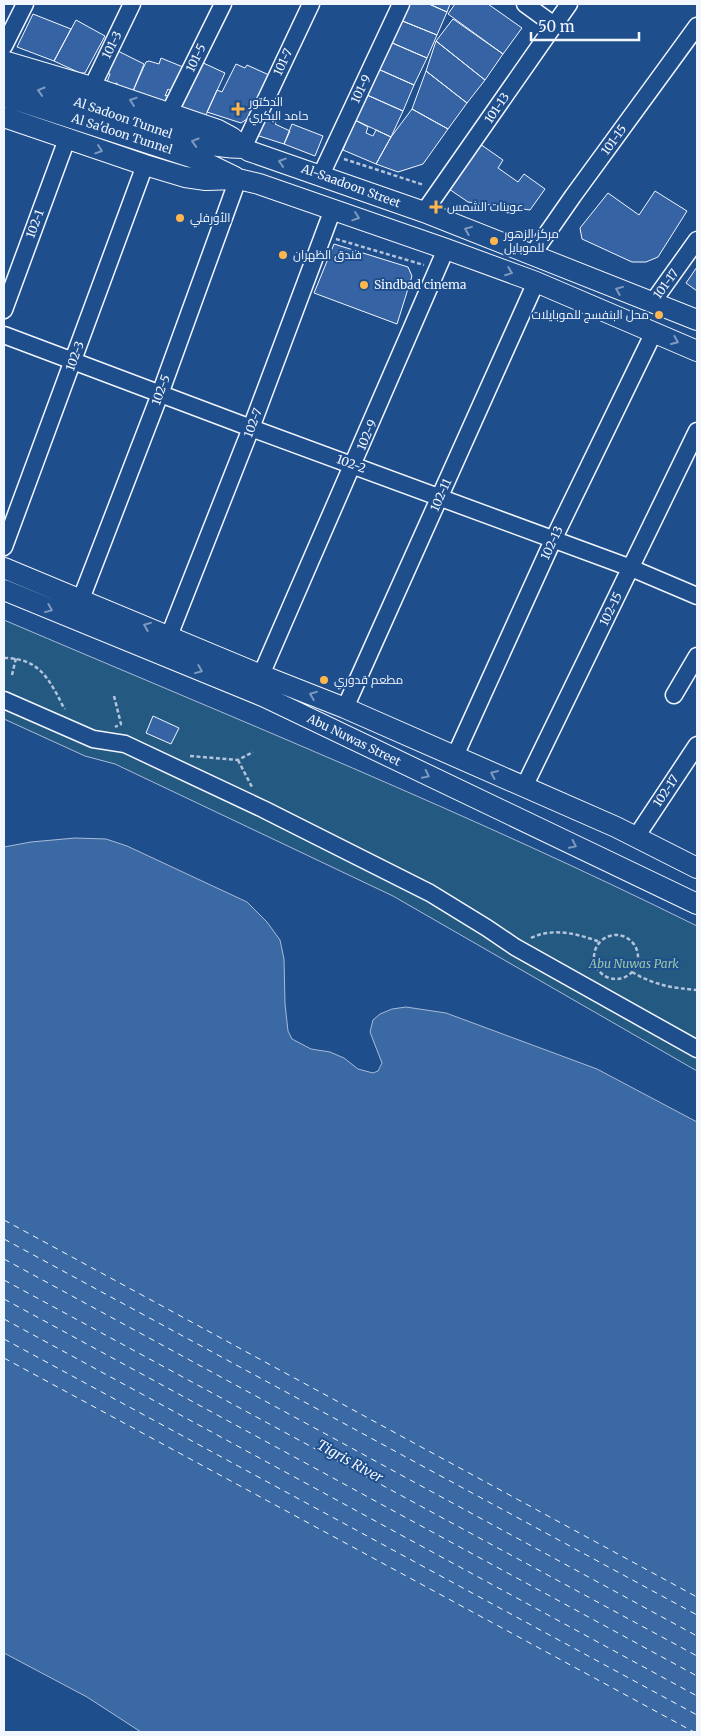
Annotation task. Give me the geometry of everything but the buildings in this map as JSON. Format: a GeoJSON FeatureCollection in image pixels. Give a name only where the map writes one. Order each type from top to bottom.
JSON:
{"type":"FeatureCollection","features":[{"type":"Feature","properties":{"kind":"main road","name":"Al-Saadoon Street"},"geometry":{"type":"LineString","coordinates":[[4,61],[92,87],[225,133],[243,148],[256,154],[424,212],[697,320]]}},
{"type":"Feature","properties":{"kind":"main road","name":"Al Sadoon Tunnel"},"geometry":{"type":"LineString","coordinates":[[4,80],[80,103],[192,142],[217,147],[243,148]]}},
{"type":"Feature","properties":{"kind":"main road","name":"Al Sa'doon Tunnel"},"geometry":{"type":"LineString","coordinates":[[4,96],[200,160],[238,179]]}},
{"type":"Feature","properties":{"kind":"main road"},"geometry":{"type":"LineString","coordinates":[[5,120],[144,165],[196,179],[238,179],[249,181],[333,209],[446,248],[536,282],[697,351]]}},
{"type":"Feature","properties":{"kind":"main road","name":"Abu Nuwas Street"},"geometry":{"type":"LineString","coordinates":[[4,568],[261,675],[346,708],[636,837],[697,868]]}},
{"type":"Feature","properties":{"kind":"main road","name":"Abu Nuwas Street"},"geometry":{"type":"LineString","coordinates":[[4,590],[265,697],[697,904]]}},
{"type":"Feature","properties":{"kind":"street"},"geometry":{"type":"LineString","coordinates":[[4,46],[25,4]]}},
{"type":"Feature","properties":{"kind":"street","name":"101-3"},"geometry":{"type":"LineString","coordinates":[[92,87],[132,4]]}},
{"type":"Feature","properties":{"kind":"street","name":"101-5"},"geometry":{"type":"LineString","coordinates":[[169,113],[222,4]]}},
{"type":"Feature","properties":{"kind":"street","name":"101-7"},"geometry":{"type":"LineString","coordinates":[[243,148],[311,4]]}},
{"type":"Feature","properties":{"kind":"street","name":"101-9"},"geometry":{"type":"LineString","coordinates":[[321,175],[400,4]]}},
{"type":"Feature","properties":{"kind":"street"},"geometry":{"type":"LineString","coordinates":[[525,4],[554,25]]}},
{"type":"Feature","properties":{"kind":"street","name":"101-13"},"geometry":{"type":"LineString","coordinates":[[424,212],[569,4]]}},
{"type":"Feature","properties":{"kind":"street","name":"101-15"},"geometry":{"type":"LineString","coordinates":[[532,255],[697,26]]}},
{"type":"Feature","properties":{"kind":"street","name":"102-1"},"geometry":{"type":"LineString","coordinates":[[4,310],[67,139]]}},
{"type":"Feature","properties":{"kind":"street","name":"102-3"},"geometry":{"type":"LineString","coordinates":[[4,547],[144,165]]}},
{"type":"Feature","properties":{"kind":"street","name":"102-5"},"geometry":{"type":"LineString","coordinates":[[81,599],[160,394],[238,179]]}},
{"type":"Feature","properties":{"kind":"street","name":"102-7"},"geometry":{"type":"LineString","coordinates":[[170,636],[333,209]]}},
{"type":"Feature","properties":{"kind":"street","name":"101-17"},"geometry":{"type":"LineString","coordinates":[[652,303],[697,240]]}},
{"type":"Feature","properties":{"kind":"street","name":"102-9"},"geometry":{"type":"LineString","coordinates":[[261,675],[354,465],[446,248]]}},
{"type":"Feature","properties":{"kind":"street","name":"102-11"},"geometry":{"type":"LineString","coordinates":[[346,708],[536,282]]}},
{"type":"Feature","properties":{"kind":"street","name":"102-13"},"geometry":{"type":"LineString","coordinates":[[455,756],[554,540],[654,332]]}},
{"type":"Feature","properties":{"kind":"street","name":"102-2"},"geometry":{"type":"LineString","coordinates":[[4,335],[631,568],[697,596]]}},
{"type":"Feature","properties":{"kind":"street","name":"102-15"},"geometry":{"type":"LineString","coordinates":[[524,787],[697,431]]}},
{"type":"Feature","properties":{"kind":"street"},"geometry":{"type":"LineString","coordinates":[[674,695],[697,656]]}},
{"type":"Feature","properties":{"kind":"street"},"geometry":{"type":"LineString","coordinates":[[4,700],[93,739],[125,744],[263,809],[430,894],[515,947],[697,1049]]}},
{"type":"Feature","properties":{"kind":"street","name":"102-17"},"geometry":{"type":"LineString","coordinates":[[636,837],[697,745]]}},
{"type":"Feature","properties":{"kind":"path"},"geometry":{"type":"LineString","coordinates":[[330,155],[424,185]]}},
{"type":"Feature","properties":{"kind":"path"},"geometry":{"type":"LineString","coordinates":[[345,240],[438,269]]}},
{"type":"Feature","properties":{"kind":"path"},"geometry":{"type":"LineString","coordinates":[[4,658],[16,658],[36,666],[47,678],[63,708],[70,713]]}},
{"type":"Feature","properties":{"kind":"path"},"geometry":{"type":"LineString","coordinates":[[12,675],[16,658]]}},
{"type":"Feature","properties":{"kind":"path"},"geometry":{"type":"LineString","coordinates":[[114,696],[121,724],[128,729]]}},
{"type":"Feature","properties":{"kind":"path"},"geometry":{"type":"LineString","coordinates":[[110,727],[121,724]]}},
{"type":"Feature","properties":{"kind":"path"},"geometry":{"type":"LineString","coordinates":[[186,756],[238,760],[253,752]]}},
{"type":"Feature","properties":{"kind":"path"},"geometry":{"type":"LineString","coordinates":[[238,760],[263,809]]}},
{"type":"Feature","properties":{"kind":"path"},"geometry":{"type":"LineString","coordinates":[[515,947],[536,936],[561,931],[586,936],[600,942]]}},
{"type":"Feature","properties":{"kind":"path"},"geometry":{"type":"LineString","coordinates":[[621,935],[631,941],[637,951],[637,962],[632,972],[622,978],[610,979],[600,973],[594,963],[594,952],[600,942],[610,936],[621,935]]}},
{"type":"Feature","properties":{"kind":"path"},"geometry":{"type":"LineString","coordinates":[[632,972],[656,984],[697,990]]}},
{"type":"Feature","properties":{"kind":"green space","name":"Abu Nuwas Park"},"geometry":{"type":"Polygon","coordinates":[[[4,620],[440,806],[697,926],[697,1071],[393,896],[115,764],[85,756],[4,719],[4,620]]]}},
{"type":"Feature","properties":{"kind":"water","name":"Tigris River"},"geometry":{"type":"Polygon","coordinates":[[[75,838],[106,839],[127,846],[247,902],[267,922],[280,940],[284,959],[288,1031],[292,1039],[311,1049],[330,1052],[344,1058],[358,1069],[373,1073],[378,1071],[382,1063],[370,1032],[373,1020],[380,1014],[392,1009],[406,1007],[446,1013],[597,1069],[697,1122],[697,1732],[141,1732],[87,1697],[4,1653],[4,847],[31,842],[75,838]]]}},
{"type":"Feature","properties":{"kind":"ferry route"},"geometry":{"type":"LineString","coordinates":[[4,1220],[697,1597]]}},
{"type":"Feature","properties":{"kind":"ferry route"},"geometry":{"type":"LineString","coordinates":[[4,1239],[697,1615]]}},
{"type":"Feature","properties":{"kind":"ferry route"},"geometry":{"type":"LineString","coordinates":[[4,1259],[697,1636]]}},
{"type":"Feature","properties":{"kind":"ferry route"},"geometry":{"type":"LineString","coordinates":[[4,1280],[697,1656]]}},
{"type":"Feature","properties":{"kind":"ferry route"},"geometry":{"type":"LineString","coordinates":[[4,1299],[697,1676]]}},
{"type":"Feature","properties":{"kind":"ferry route"},"geometry":{"type":"LineString","coordinates":[[4,1319],[697,1696]]}},
{"type":"Feature","properties":{"kind":"ferry route"},"geometry":{"type":"LineString","coordinates":[[4,1339],[697,1715]]}},
{"type":"Feature","properties":{"kind":"ferry route"},"geometry":{"type":"LineString","coordinates":[[4,1358],[694,1732]]}},
{"type":"Feature","properties":{"kind":"place","name":"الدكتور حامد البكري"},"geometry":{"type":"Point","coordinates":[238,109]}},
{"type":"Feature","properties":{"kind":"place","name":"عوينات الشمس"},"geometry":{"type":"Point","coordinates":[436,207]}},
{"type":"Feature","properties":{"kind":"place","name":"الأورفلي"},"geometry":{"type":"Point","coordinates":[180,218]}},
{"type":"Feature","properties":{"kind":"place","name":"مركز الزهور للموبايل"},"geometry":{"type":"Point","coordinates":[494,241]}},
{"type":"Feature","properties":{"kind":"place","name":"فندق الظهران"},"geometry":{"type":"Point","coordinates":[283,255]}},
{"type":"Feature","properties":{"kind":"place","name":"Sindbad cinema"},"geometry":{"type":"Point","coordinates":[364,285]}},
{"type":"Feature","properties":{"kind":"place","name":"محل البنفسج للموبايلات"},"geometry":{"type":"Point","coordinates":[659,315]}},
{"type":"Feature","properties":{"kind":"place","name":"مطعم قدوري"},"geometry":{"type":"Point","coordinates":[324,680]}}]}
